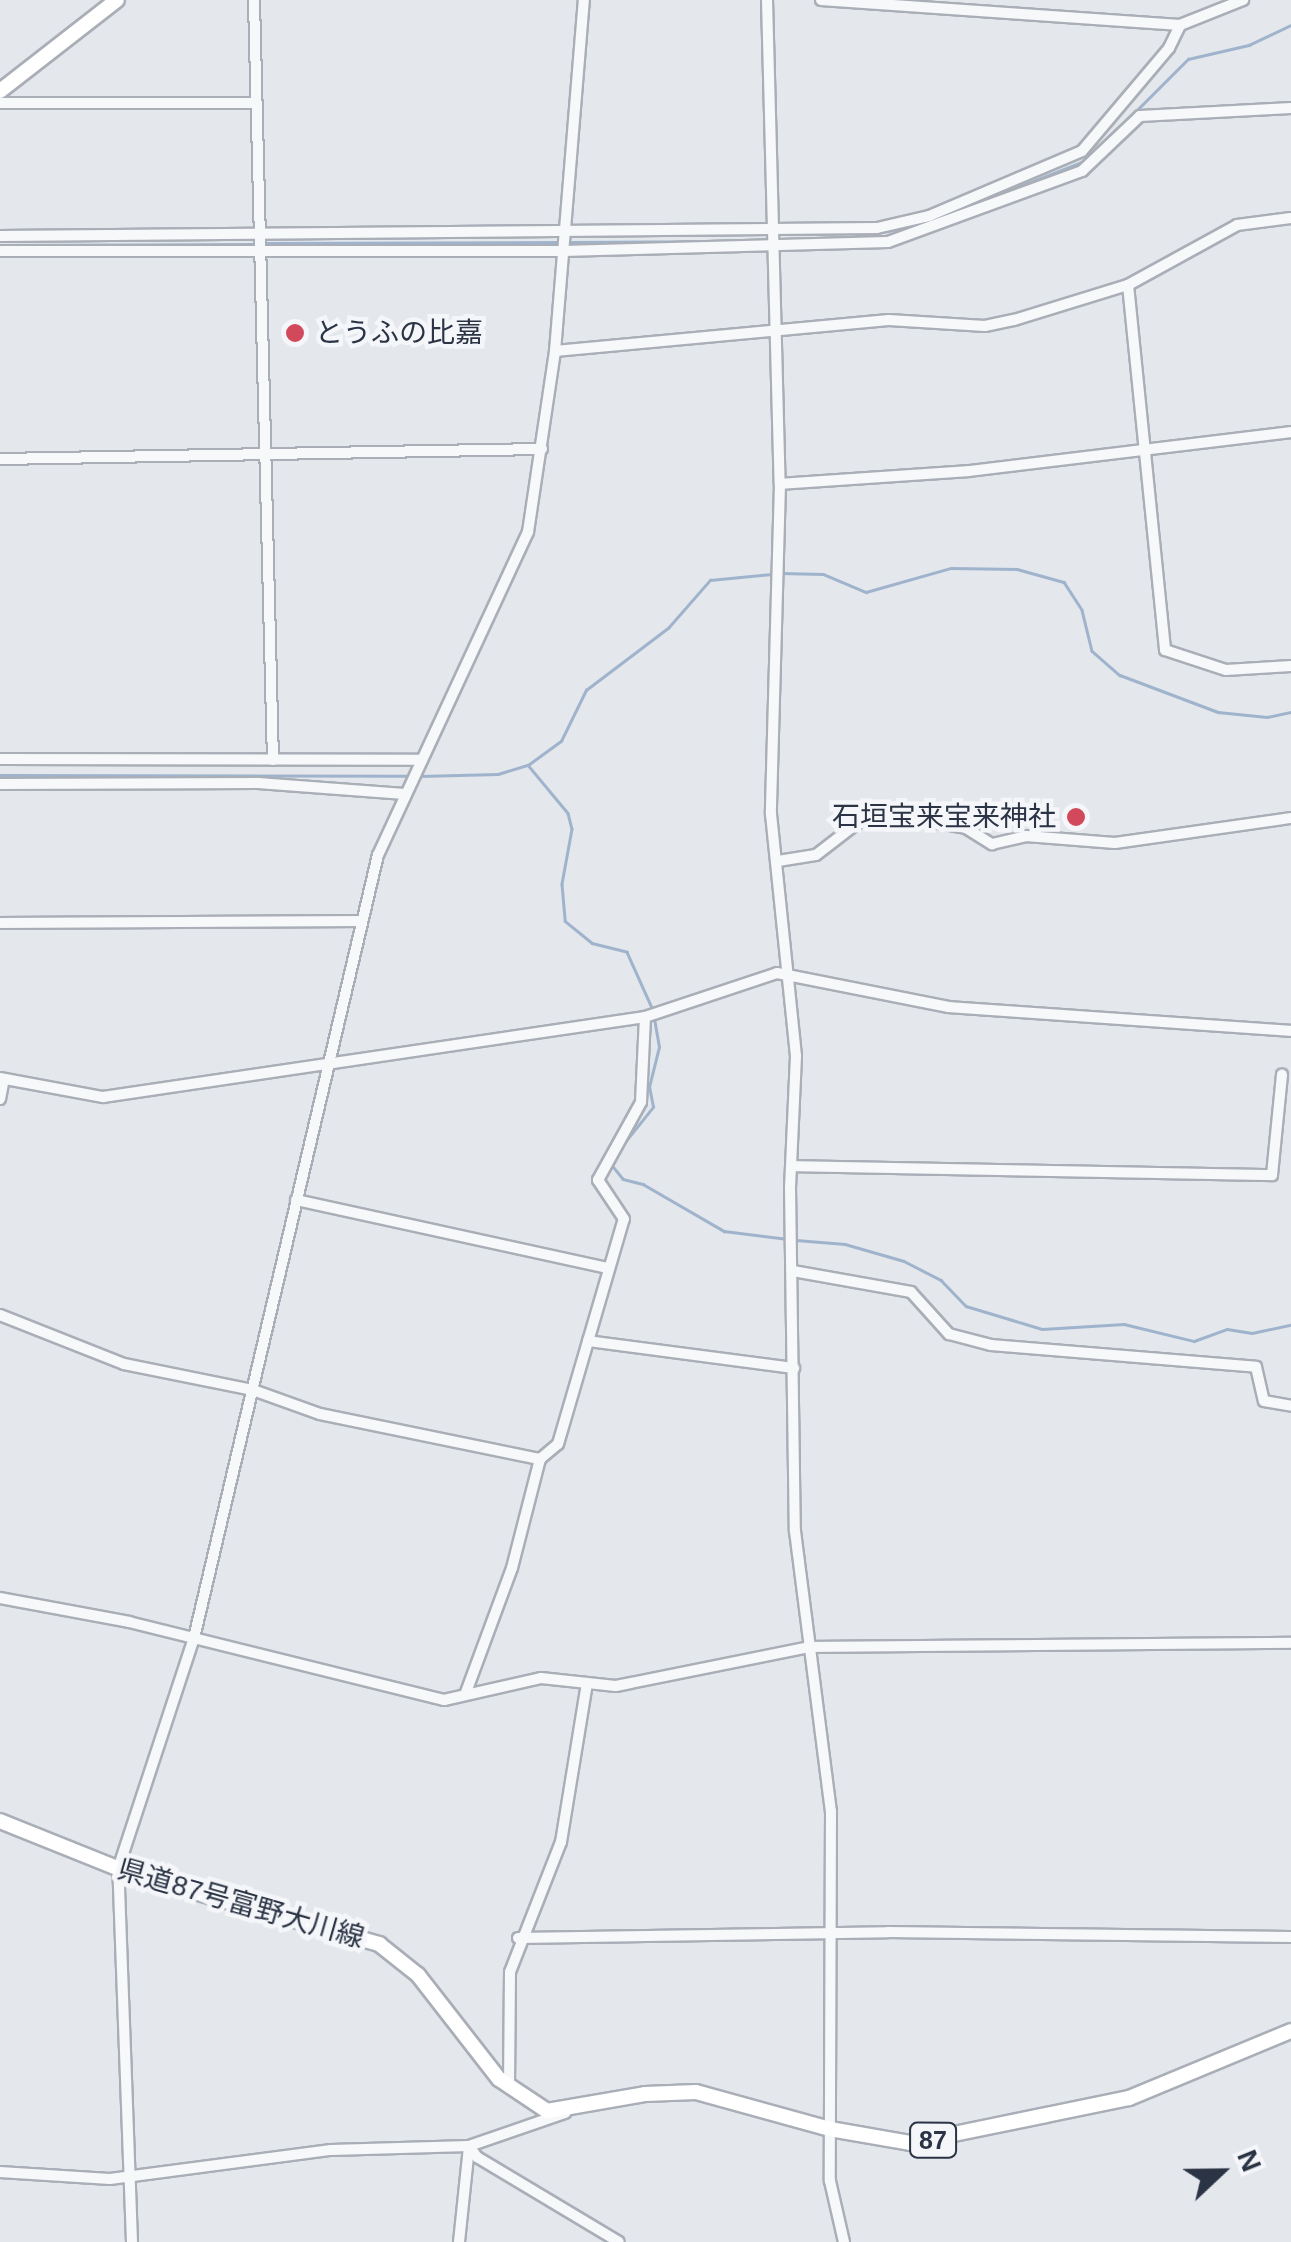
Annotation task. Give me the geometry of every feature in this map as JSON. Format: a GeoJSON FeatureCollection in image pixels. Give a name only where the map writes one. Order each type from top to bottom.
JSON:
{"type":"FeatureCollection","features":[{"type":"Feature","properties":{"kind":"main road"},"geometry":{"type":"LineString","coordinates":[[0,91],[116,0]]}},
{"type":"Feature","properties":{"kind":"main road","name":"県道87号富野大川線"},"geometry":{"type":"LineString","coordinates":[[0,1821],[118,1870],[360,1936],[392,1951],[508,2088],[535,2106],[565,2112]]}},
{"type":"Feature","properties":{"kind":"main road","name":"87"},"geometry":{"type":"LineString","coordinates":[[565,2112],[645,2094],[696,2092],[830,2129],[910,2143],[954,2137],[1128,2098],[1291,2030]]}},
{"type":"Feature","properties":{"kind":"street"},"geometry":{"type":"LineString","coordinates":[[254,0],[254,104],[264,241],[273,760]]}},
{"type":"Feature","properties":{"kind":"street"},"geometry":{"type":"LineString","coordinates":[[132,2242],[118,1870],[194,1638],[358,921],[405,794],[528,532],[555,351],[584,0]]}},
{"type":"Feature","properties":{"kind":"street"},"geometry":{"type":"LineString","coordinates":[[767,0],[780,484],[772,814],[792,973],[796,1532],[831,1811],[830,2182],[844,2242]]}},
{"type":"Feature","properties":{"kind":"street"},"geometry":{"type":"LineString","coordinates":[[821,0],[1180,25],[1243,0]]}},
{"type":"Feature","properties":{"kind":"street"},"geometry":{"type":"LineString","coordinates":[[0,252],[264,241],[774,234],[877,228],[928,216],[1031,169],[1054,168],[1082,151],[1169,48],[1180,25]]}},
{"type":"Feature","properties":{"kind":"street"},"geometry":{"type":"LineString","coordinates":[[0,102],[254,104]]}},
{"type":"Feature","properties":{"kind":"street"},"geometry":{"type":"LineString","coordinates":[[0,236],[563,252],[774,249],[888,242],[1082,171],[1140,116],[1291,108]]}},
{"type":"Feature","properties":{"kind":"street"},"geometry":{"type":"LineString","coordinates":[[555,351],[775,334],[890,320],[985,326],[1128,286],[1237,225],[1291,218]]}},
{"type":"Feature","properties":{"kind":"street"},"geometry":{"type":"LineString","coordinates":[[1128,286],[1165,650],[1226,670],[1291,666]]}},
{"type":"Feature","properties":{"kind":"street"},"geometry":{"type":"LineString","coordinates":[[780,484],[1291,432]]}},
{"type":"Feature","properties":{"kind":"street"},"geometry":{"type":"LineString","coordinates":[[0,459],[542,450]]}},
{"type":"Feature","properties":{"kind":"street"},"geometry":{"type":"LineString","coordinates":[[0,758],[422,760]]}},
{"type":"Feature","properties":{"kind":"street"},"geometry":{"type":"LineString","coordinates":[[0,784],[258,783],[405,794]]}},
{"type":"Feature","properties":{"kind":"street"},"geometry":{"type":"LineString","coordinates":[[778,861],[816,856],[873,811],[966,828],[992,844],[1026,836],[1114,843],[1291,818]]}},
{"type":"Feature","properties":{"kind":"street"},"geometry":{"type":"LineString","coordinates":[[0,924],[358,921]]}},
{"type":"Feature","properties":{"kind":"street"},"geometry":{"type":"LineString","coordinates":[[0,1099],[2,1078],[104,1096],[644,1017],[792,973],[949,1007],[1291,1030]]}},
{"type":"Feature","properties":{"kind":"street"},"geometry":{"type":"LineString","coordinates":[[465,1696],[512,1568],[540,1459],[558,1444],[624,1210],[598,1180],[641,1102],[644,1017]]}},
{"type":"Feature","properties":{"kind":"street"},"geometry":{"type":"LineString","coordinates":[[792,1166],[1272,1175],[1282,1074]]}},
{"type":"Feature","properties":{"kind":"street"},"geometry":{"type":"LineString","coordinates":[[296,1200],[608,1268]]}},
{"type":"Feature","properties":{"kind":"street"},"geometry":{"type":"LineString","coordinates":[[793,1271],[912,1292],[949,1334],[991,1345],[1256,1368],[1264,1401],[1291,1406]]}},
{"type":"Feature","properties":{"kind":"street"},"geometry":{"type":"LineString","coordinates":[[0,1315],[124,1364],[253,1390],[320,1414],[540,1459]]}},
{"type":"Feature","properties":{"kind":"street"},"geometry":{"type":"LineString","coordinates":[[588,1341],[794,1368]]}},
{"type":"Feature","properties":{"kind":"street"},"geometry":{"type":"LineString","coordinates":[[0,1598],[194,1638],[425,1700],[465,1696],[528,1679],[616,1686],[810,1647],[1291,1643]]}},
{"type":"Feature","properties":{"kind":"street"},"geometry":{"type":"LineString","coordinates":[[508,2088],[510,1972],[518,1938],[561,1842],[587,1683]]}},
{"type":"Feature","properties":{"kind":"street"},"geometry":{"type":"LineString","coordinates":[[518,1938],[833,1933],[1291,1937]]}},
{"type":"Feature","properties":{"kind":"street"},"geometry":{"type":"LineString","coordinates":[[0,2172],[57,2179],[129,2177],[331,2150],[469,2146],[565,2112]]}},
{"type":"Feature","properties":{"kind":"street"},"geometry":{"type":"LineString","coordinates":[[459,2242],[469,2146]]}},
{"type":"Feature","properties":{"kind":"street"},"geometry":{"type":"LineString","coordinates":[[469,2146],[477,2158],[619,2242]]}},
{"type":"Feature","properties":{"kind":"waterway"},"geometry":{"type":"LineString","coordinates":[[942,217],[1087,160],[1188,59],[1249,45],[1291,25]]}},
{"type":"Feature","properties":{"kind":"waterway"},"geometry":{"type":"LineString","coordinates":[[845,238],[921,225]]}},
{"type":"Feature","properties":{"kind":"waterway"},"geometry":{"type":"LineString","coordinates":[[570,242],[737,241]]}},
{"type":"Feature","properties":{"kind":"waterway"},"geometry":{"type":"LineString","coordinates":[[265,243],[562,242]]}},
{"type":"Feature","properties":{"kind":"waterway"},"geometry":{"type":"LineString","coordinates":[[0,245],[257,244]]}},
{"type":"Feature","properties":{"kind":"waterway"},"geometry":{"type":"LineString","coordinates":[[780,573],[823,574],[866,592],[951,568],[1017,569],[1064,582],[1082,610],[1092,651],[1120,675],[1218,712],[1267,717],[1291,712]]}},
{"type":"Feature","properties":{"kind":"waterway"},"geometry":{"type":"LineString","coordinates":[[420,776],[498,774],[528,765],[561,741],[586,690],[668,628],[710,580],[772,574]]}},
{"type":"Feature","properties":{"kind":"waterway"},"geometry":{"type":"LineString","coordinates":[[528,765],[568,813],[572,829],[562,884],[565,921],[592,943],[627,952],[653,1010]]}},
{"type":"Feature","properties":{"kind":"waterway"},"geometry":{"type":"LineString","coordinates":[[0,775],[412,776]]}},
{"type":"Feature","properties":{"kind":"waterway"},"geometry":{"type":"LineString","coordinates":[[625,1142],[653,1107],[649,1087],[659,1047],[654,1018]]}},
{"type":"Feature","properties":{"kind":"waterway"},"geometry":{"type":"LineString","coordinates":[[611,1164],[623,1179],[643,1184],[724,1231],[788,1239]]}},
{"type":"Feature","properties":{"kind":"waterway"},"geometry":{"type":"LineString","coordinates":[[796,1240],[845,1244],[904,1261],[941,1280],[966,1306],[1042,1329],[1124,1324],[1194,1341],[1227,1329],[1252,1333],[1291,1325]]}},
{"type":"Feature","properties":{"kind":"place","name":"とうふの比嘉"},"geometry":{"type":"Point","coordinates":[295,333]}},
{"type":"Feature","properties":{"kind":"place","name":"石垣宝来宝来神社"},"geometry":{"type":"Point","coordinates":[1076,817]}}]}
